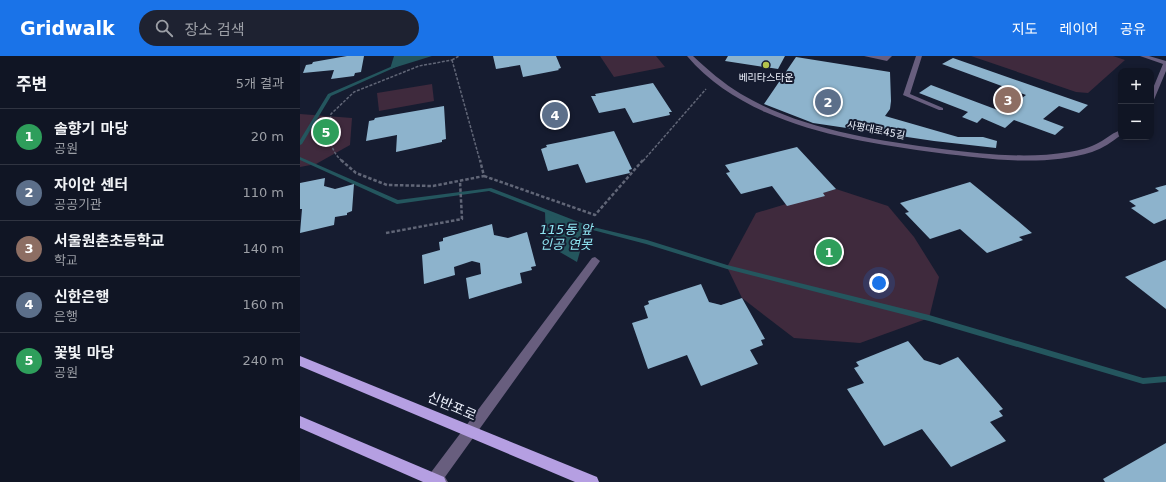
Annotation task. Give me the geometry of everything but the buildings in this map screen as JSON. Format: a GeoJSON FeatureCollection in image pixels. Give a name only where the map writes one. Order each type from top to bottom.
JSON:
{"type":"FeatureCollection","features":[{"type":"Feature","properties":{"kind":"main road","name":"신반포로"},"geometry":{"type":"LineString","coordinates":[[300,360],[592,482]]}},
{"type":"Feature","properties":{"kind":"main road"},"geometry":{"type":"LineString","coordinates":[[300,422],[438,481]]}},
{"type":"Feature","properties":{"kind":"lane","name":"사평대로45길"},"geometry":{"type":"LineString","coordinates":[[690,56],[698,65],[733,91],[767,110],[813,126],[881,142],[952,152],[1031,158],[1088,150],[1118,134]]}},
{"type":"Feature","properties":{"kind":"lane"},"geometry":{"type":"LineString","coordinates":[[867,56],[887,59],[889,56]]}},
{"type":"Feature","properties":{"kind":"lane"},"geometry":{"type":"LineString","coordinates":[[919,56],[906,95],[941,109]]}},
{"type":"Feature","properties":{"kind":"lane"},"geometry":{"type":"LineString","coordinates":[[1143,56],[1166,63],[1154,93]]}},
{"type":"Feature","properties":{"kind":"lane"},"geometry":{"type":"LineString","coordinates":[[438,481],[469,431],[595,261]]}},
{"type":"Feature","properties":{"kind":"path"},"geometry":{"type":"LineString","coordinates":[[459,56],[452,60],[419,66],[354,92],[331,114],[328,134],[334,154],[356,173],[387,185],[433,186],[484,176],[595,215],[715,78]]}},
{"type":"Feature","properties":{"kind":"path"},"geometry":{"type":"LineString","coordinates":[[452,60],[484,176]]}},
{"type":"Feature","properties":{"kind":"path"},"geometry":{"type":"LineString","coordinates":[[386,233],[462,219],[460,181]]}},
{"type":"Feature","properties":{"kind":"shaded area"},"geometry":{"type":"Polygon","coordinates":[[[600,56],[656,56],[665,67],[614,77],[600,56]]]}},
{"type":"Feature","properties":{"kind":"shaded area"},"geometry":{"type":"Polygon","coordinates":[[[971,56],[1113,56],[1125,60],[1088,93],[1076,92],[971,56]]]}},
{"type":"Feature","properties":{"kind":"shaded area"},"geometry":{"type":"Polygon","coordinates":[[[432,84],[434,101],[379,111],[377,93],[432,84]]]}},
{"type":"Feature","properties":{"kind":"shaded area"},"geometry":{"type":"Polygon","coordinates":[[[300,114],[352,118],[350,145],[316,164],[300,167],[300,114]]]}},
{"type":"Feature","properties":{"kind":"shaded area"},"geometry":{"type":"Polygon","coordinates":[[[836,189],[888,206],[914,237],[939,277],[929,318],[860,343],[794,338],[742,298],[727,267],[756,213],[836,189]]]}},
{"type":"Feature","properties":{"kind":"water"},"geometry":{"type":"Polygon","coordinates":[[[394,56],[432,56],[390,69],[394,56]]]}},
{"type":"Feature","properties":{"kind":"water","name":"115동 앞 인공 연못"},"geometry":{"type":"Polygon","coordinates":[[[545,211],[587,227],[577,262],[546,244],[545,211]]]}},
{"type":"Feature","properties":{"kind":"waterway"},"geometry":{"type":"LineString","coordinates":[[300,144],[329,95],[396,66]]}},
{"type":"Feature","properties":{"kind":"waterway"},"geometry":{"type":"LineString","coordinates":[[300,158],[397,202],[489,189],[587,227],[647,242],[727,267],[929,318],[1143,381],[1166,379]]}},
{"type":"Feature","properties":{"kind":"place","name":"베리타스타운"},"geometry":{"type":"Point","coordinates":[766,65]}},
{"type":"Feature","properties":{"kind":"place","name":"서울원촌초등학교"},"geometry":{"type":"Point","coordinates":[1008,100]}},
{"type":"Feature","properties":{"kind":"place","name":"자이안 센터"},"geometry":{"type":"Point","coordinates":[828,102]}},
{"type":"Feature","properties":{"kind":"place","name":"신한은행"},"geometry":{"type":"Point","coordinates":[555,115]}},
{"type":"Feature","properties":{"kind":"place","name":"꽃빛 마당"},"geometry":{"type":"Point","coordinates":[326,132]}},
{"type":"Feature","properties":{"kind":"place","name":"솔향기 마당"},"geometry":{"type":"Point","coordinates":[829,252]}}]}
